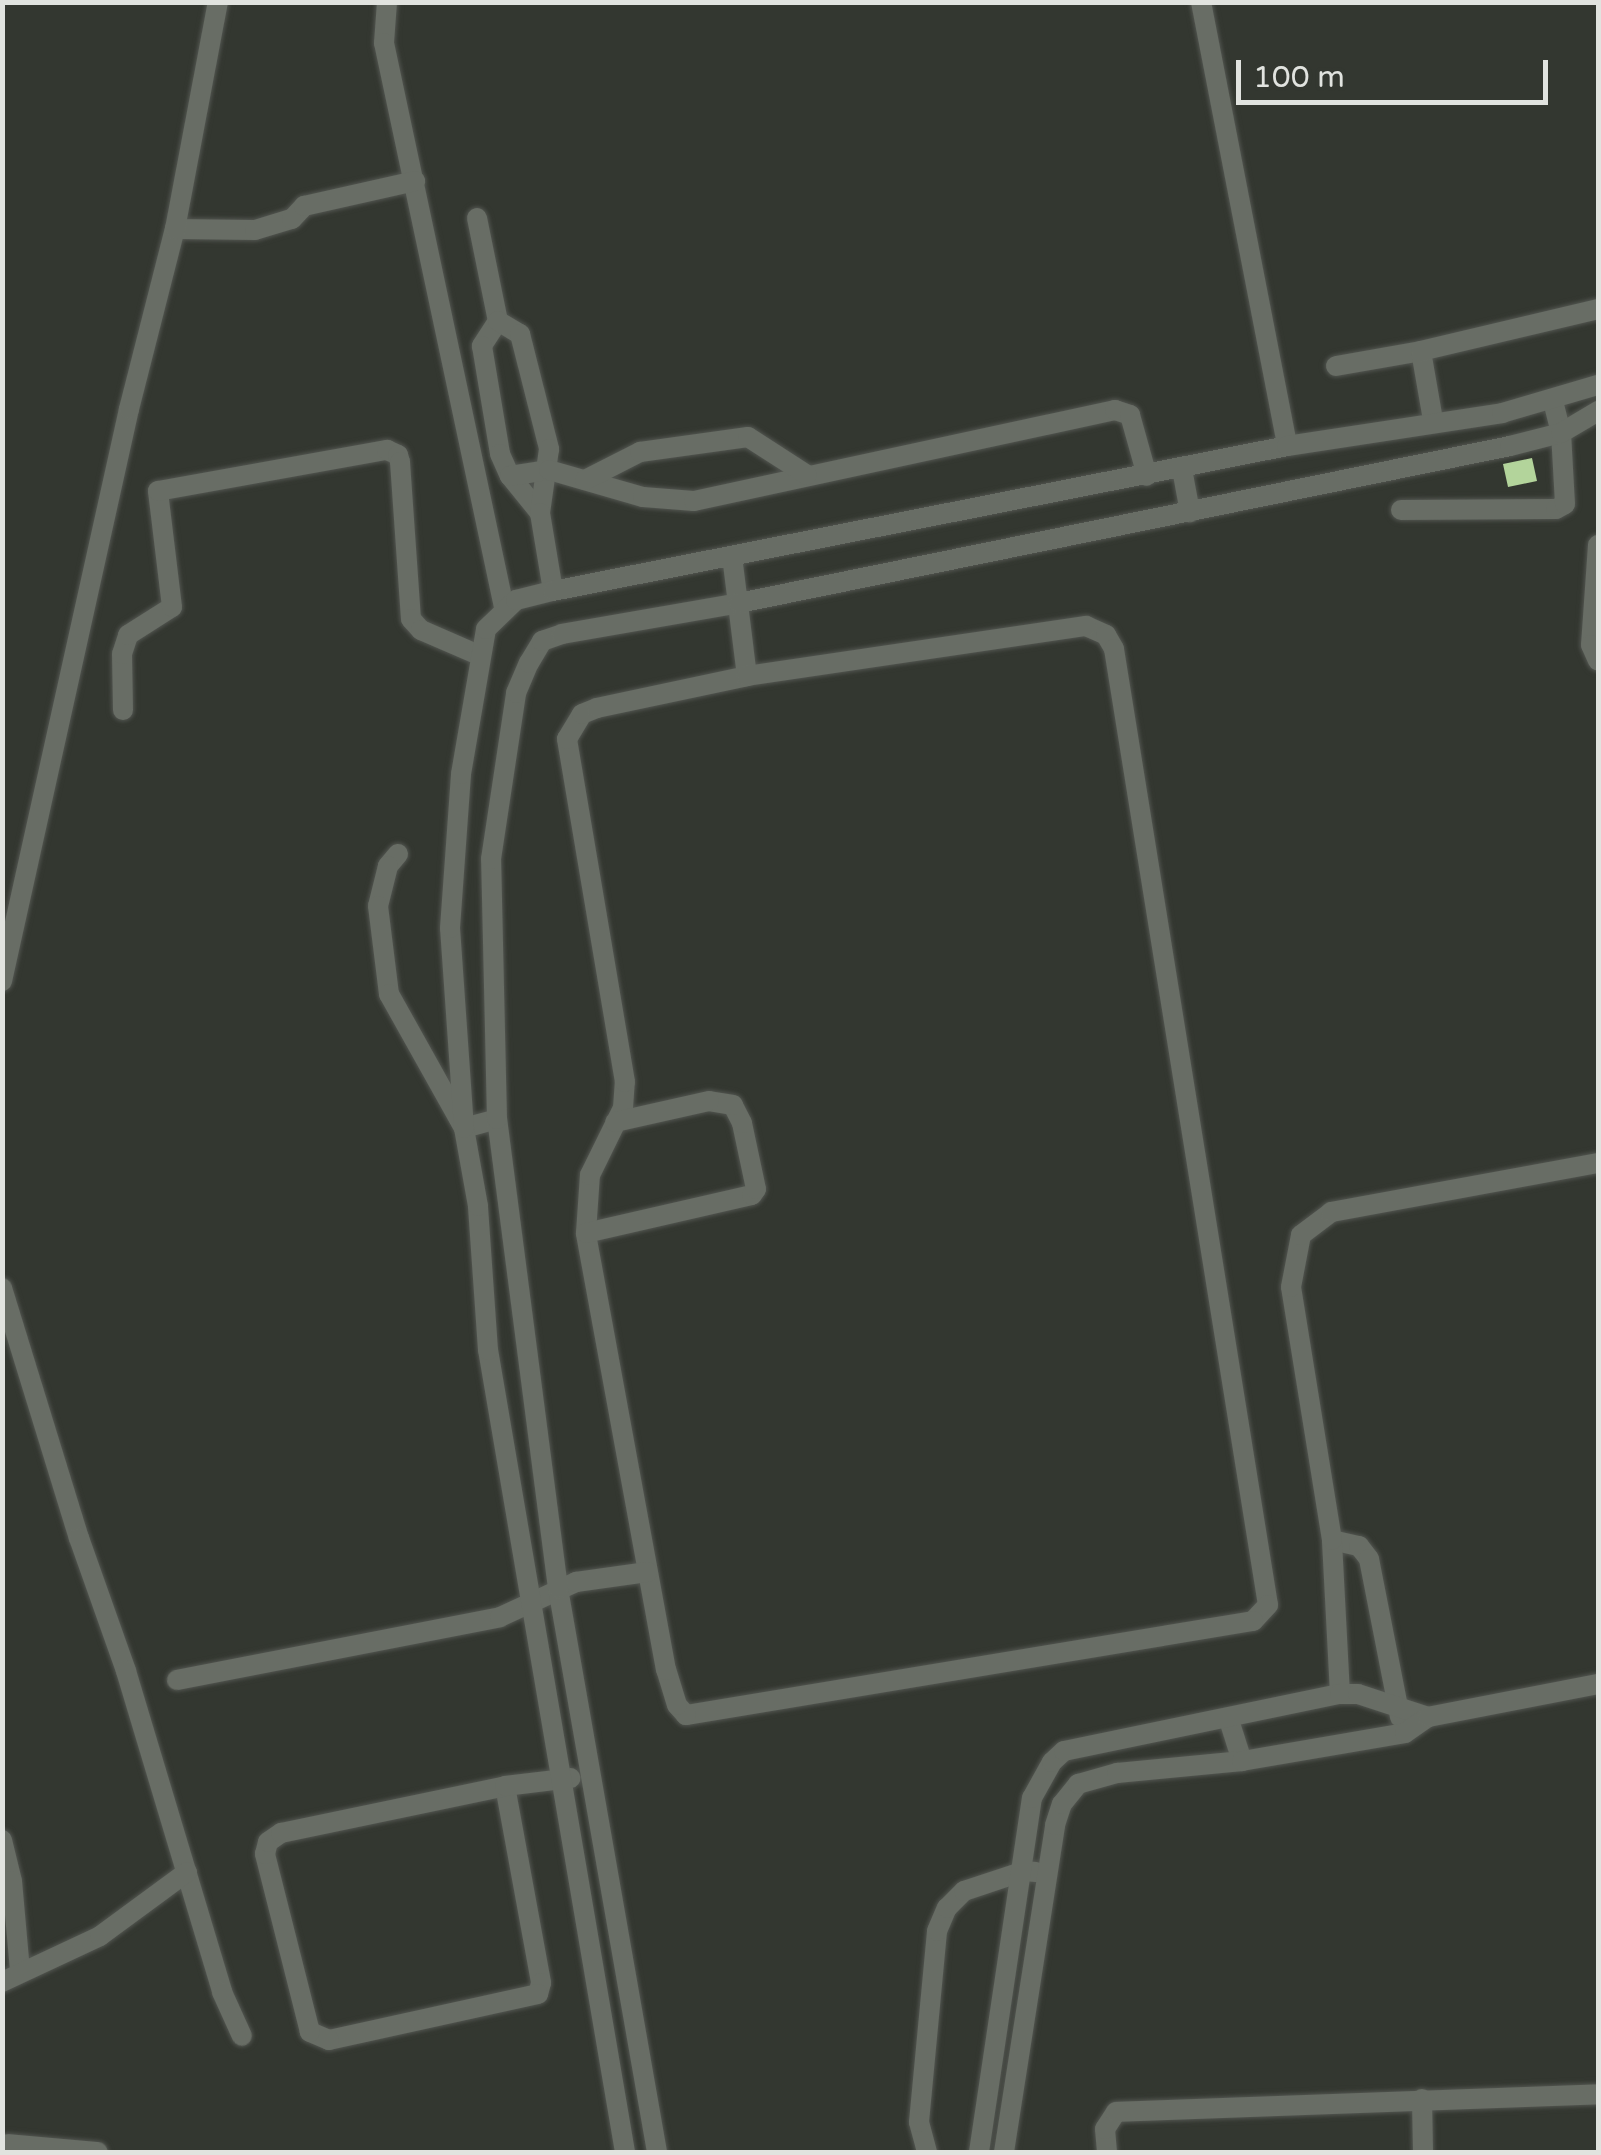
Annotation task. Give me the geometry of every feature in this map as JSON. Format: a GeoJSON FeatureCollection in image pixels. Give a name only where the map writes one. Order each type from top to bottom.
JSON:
{"type":"FeatureCollection","features":[{"type":"Feature","properties":{"kind":"street"},"geometry":{"type":"LineString","coordinates":[[2,981],[10,909],[175,229],[218,2]]}},
{"type":"Feature","properties":{"kind":"street"},"geometry":{"type":"LineString","coordinates":[[387,2],[384,42],[504,607]]}},
{"type":"Feature","properties":{"kind":"street"},"geometry":{"type":"LineString","coordinates":[[1201,2],[1287,446]]}},
{"type":"Feature","properties":{"kind":"street"},"geometry":{"type":"LineString","coordinates":[[175,229],[255,230],[292,219],[304,206],[415,181]]}},
{"type":"Feature","properties":{"kind":"street"},"geometry":{"type":"LineString","coordinates":[[478,218],[498,322],[482,346],[500,454],[510,476],[540,513]]}},
{"type":"Feature","properties":{"kind":"street"},"geometry":{"type":"LineString","coordinates":[[1336,366],[1421,351],[1598,310]]}},
{"type":"Feature","properties":{"kind":"street"},"geometry":{"type":"LineString","coordinates":[[498,322],[520,334],[549,450],[540,513],[553,591]]}},
{"type":"Feature","properties":{"kind":"street"},"geometry":{"type":"LineString","coordinates":[[1421,351],[1433,420]]}},
{"type":"Feature","properties":{"kind":"street"},"geometry":{"type":"LineString","coordinates":[[624,2152],[488,1350],[478,1206],[464,1128],[450,928],[461,774],[486,629],[504,607],[553,591],[1287,446],[1553,401],[1598,386]]}},
{"type":"Feature","properties":{"kind":"street"},"geometry":{"type":"LineString","coordinates":[[1400,510],[1565,504],[1561,433],[1553,401]]}},
{"type":"Feature","properties":{"kind":"street"},"geometry":{"type":"LineString","coordinates":[[510,476],[549,470],[643,497],[694,500],[1115,410],[1130,415],[1147,476]]}},
{"type":"Feature","properties":{"kind":"street"},"geometry":{"type":"LineString","coordinates":[[657,2152],[558,1588],[497,1118],[491,859],[516,693],[530,663],[542,642],[562,634],[739,603],[1561,433],[1598,411]]}},
{"type":"Feature","properties":{"kind":"street"},"geometry":{"type":"LineString","coordinates":[[585,480],[640,452],[748,437],[807,476]]}},
{"type":"Feature","properties":{"kind":"street"},"geometry":{"type":"LineString","coordinates":[[122,710],[122,654],[128,635],[172,607],[158,491],[387,450],[398,456],[400,462],[411,619],[421,630],[481,656]]}},
{"type":"Feature","properties":{"kind":"street"},"geometry":{"type":"LineString","coordinates":[[1182,469],[1190,512]]}},
{"type":"Feature","properties":{"kind":"street"},"geometry":{"type":"LineString","coordinates":[[1598,545],[1591,645],[1598,661]]}},
{"type":"Feature","properties":{"kind":"street"},"geometry":{"type":"LineString","coordinates":[[732,556],[747,676]]}},
{"type":"Feature","properties":{"kind":"street"},"geometry":{"type":"LineString","coordinates":[[1086,626],[1112,640],[1270,1597],[1264,1611],[1253,1621],[686,1715],[676,1706],[666,1670],[586,1233],[590,1175],[615,1122],[623,1108],[625,1082],[567,739],[582,714],[747,676],[1086,626]]}},
{"type":"Feature","properties":{"kind":"street"},"geometry":{"type":"LineString","coordinates":[[398,854],[388,866],[378,906],[390,994],[464,1128]]}},
{"type":"Feature","properties":{"kind":"street"},"geometry":{"type":"LineString","coordinates":[[586,1233],[752,1195],[756,1189],[742,1123],[734,1105],[709,1102],[615,1122]]}},
{"type":"Feature","properties":{"kind":"street"},"geometry":{"type":"LineString","coordinates":[[464,1128],[497,1118]]}},
{"type":"Feature","properties":{"kind":"street"},"geometry":{"type":"LineString","coordinates":[[1340,1694],[1332,1540],[1291,1287],[1294,1252],[1302,1235],[1331,1212],[1598,1163]]}},
{"type":"Feature","properties":{"kind":"street"},"geometry":{"type":"LineString","coordinates":[[2,1288],[10,1339],[222,1992],[242,2036]]}},
{"type":"Feature","properties":{"kind":"street"},"geometry":{"type":"LineString","coordinates":[[1332,1540],[1359,1546],[1369,1559],[1404,1733]]}},
{"type":"Feature","properties":{"kind":"street"},"geometry":{"type":"LineString","coordinates":[[176,1680],[500,1617],[531,1605],[558,1588],[647,1572]]}},
{"type":"Feature","properties":{"kind":"street"},"geometry":{"type":"LineString","coordinates":[[1004,2152],[1058,1812],[1078,1784],[1117,1773],[1242,1761],[1404,1733],[1428,1716],[1598,1684]]}},
{"type":"Feature","properties":{"kind":"street"},"geometry":{"type":"LineString","coordinates":[[980,2152],[1032,1798],[1042,1776],[1064,1751],[1229,1720],[1340,1694],[1358,1694],[1428,1716]]}},
{"type":"Feature","properties":{"kind":"street"},"geometry":{"type":"LineString","coordinates":[[1229,1720],[1242,1761]]}},
{"type":"Feature","properties":{"kind":"street"},"geometry":{"type":"LineString","coordinates":[[505,1786],[541,1984],[538,1994],[329,2040],[310,2032],[265,1854],[268,1842],[281,1833],[505,1786],[588,1774]]}},
{"type":"Feature","properties":{"kind":"street"},"geometry":{"type":"LineString","coordinates":[[4,1852],[11,1977],[100,1936],[186,1872]]}},
{"type":"Feature","properties":{"kind":"street"},"geometry":{"type":"LineString","coordinates":[[927,2152],[919,2122],[937,1931],[947,1908],[964,1891],[1024,1871],[1049,1873]]}},
{"type":"Feature","properties":{"kind":"street"},"geometry":{"type":"LineString","coordinates":[[598,2001],[628,1992]]}},
{"type":"Feature","properties":{"kind":"street"},"geometry":{"type":"LineString","coordinates":[[1107,2152],[1105,2129],[1116,2112],[1598,2094]]}},
{"type":"Feature","properties":{"kind":"street"},"geometry":{"type":"LineString","coordinates":[[1422,2099],[1423,2152]]}},
{"type":"Feature","properties":{"kind":"street"},"geometry":{"type":"LineString","coordinates":[[8,2144],[98,2152]]}},
{"type":"Feature","properties":{"kind":"building"},"geometry":{"type":"Polygon","coordinates":[[[1532,458],[1537,481],[1508,487],[1503,464],[1532,458]]]}}]}
